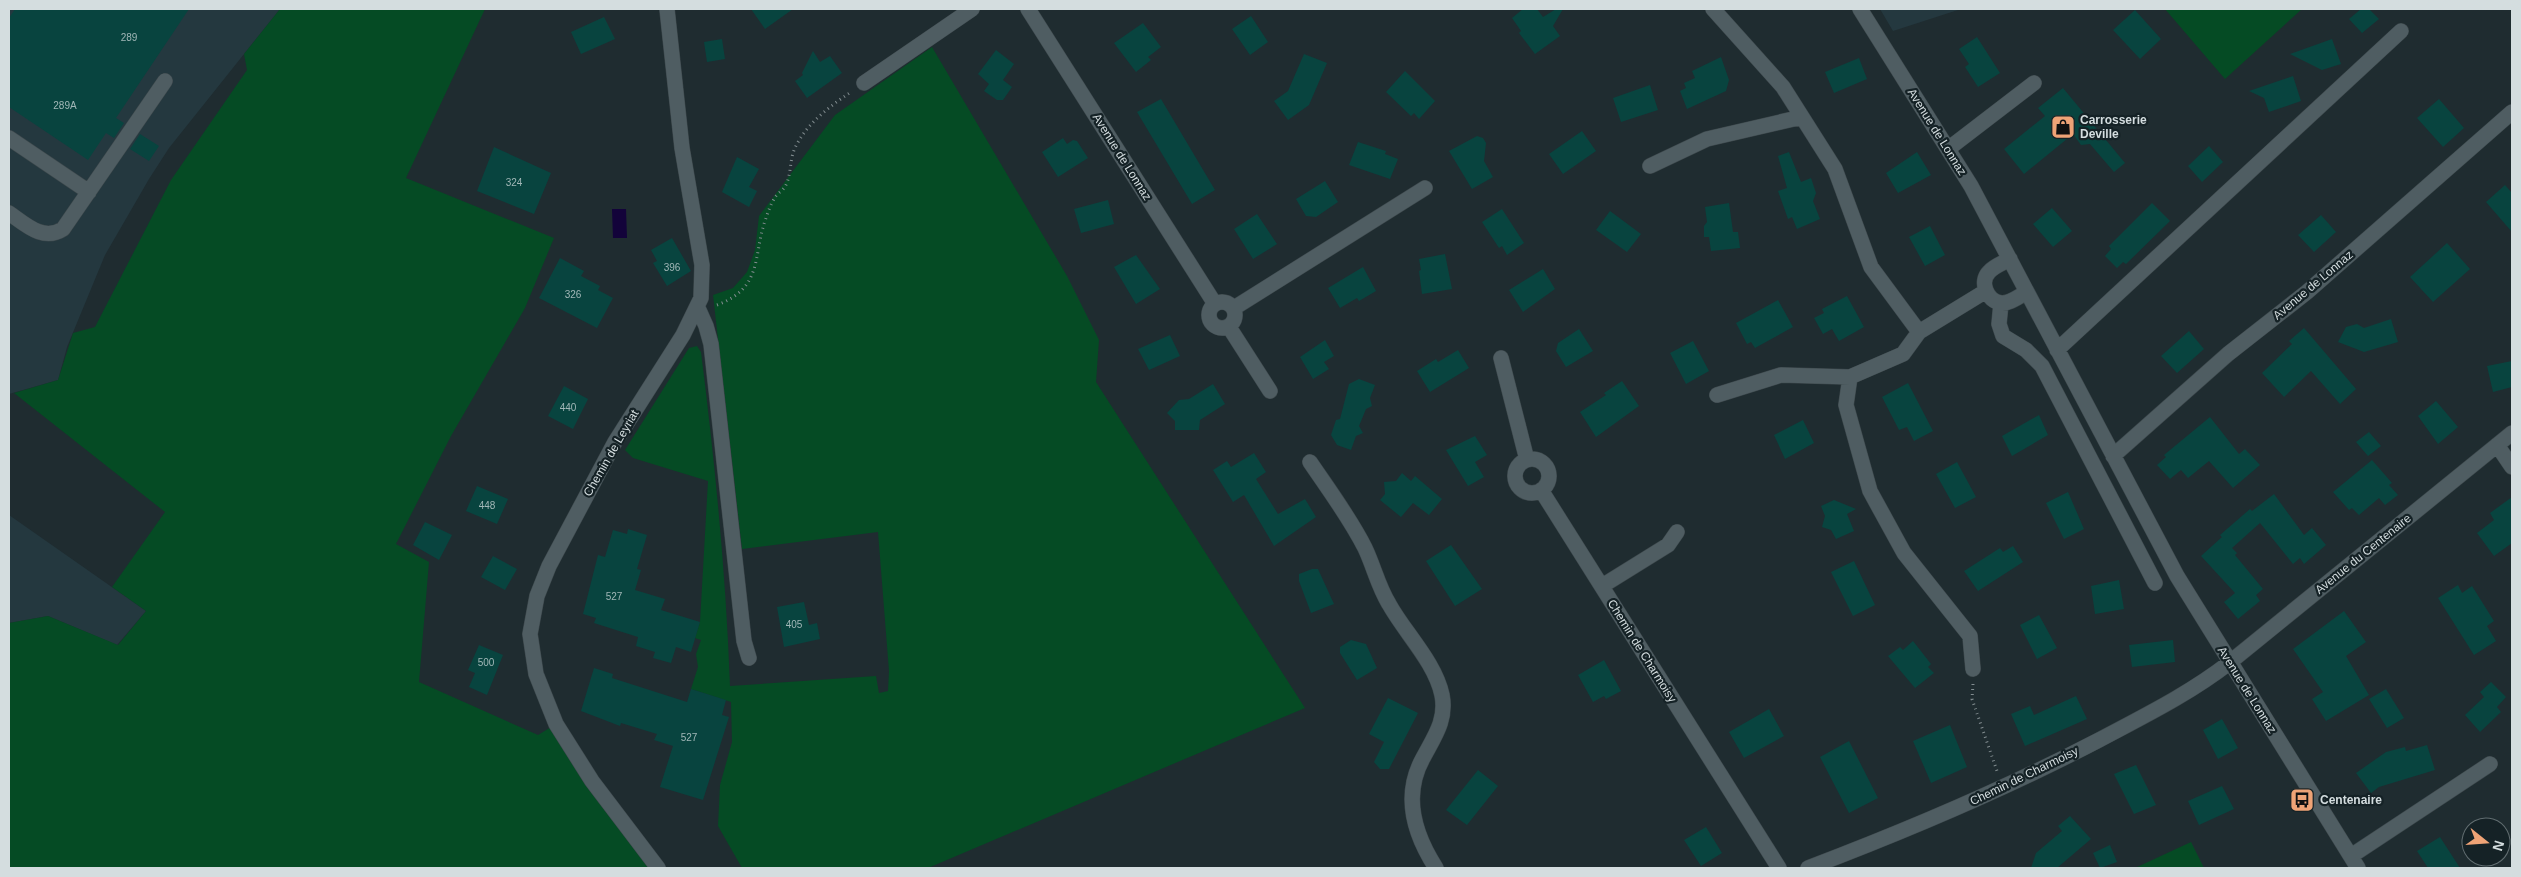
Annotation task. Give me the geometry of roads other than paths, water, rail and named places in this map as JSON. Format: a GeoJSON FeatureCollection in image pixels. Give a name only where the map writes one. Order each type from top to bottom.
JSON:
{"type":"FeatureCollection","features":[{"type":"Feature","properties":{"kind":"street","name":"Chemin de Leyriat"},"geometry":{"type":"LineString","coordinates":[[658,868],[592,782],[556,724],[536,674],[530,645],[530,623],[542,582],[572,523],[615,442],[698,308],[703,287],[702,265],[682,148],[667,9]]}},
{"type":"Feature","properties":{"kind":"street"},"geometry":{"type":"LineString","coordinates":[[864,83],[972,9]]}},
{"type":"Feature","properties":{"kind":"street","name":"Avenue de Lonnaz"},"geometry":{"type":"LineString","coordinates":[[1028,9],[1215,304]]}},
{"type":"Feature","properties":{"kind":"street"},"geometry":{"type":"LineString","coordinates":[[1713,9],[1716,15],[1783,87],[1802,116],[1834,169],[1871,267],[1919,332]]}},
{"type":"Feature","properties":{"kind":"street","name":"Avenue de Lonnaz"},"geometry":{"type":"LineString","coordinates":[[1860,9],[1948,148],[2010,259],[2177,576],[2229,663],[2354,862]]}},
{"type":"Feature","properties":{"kind":"street"},"geometry":{"type":"LineString","coordinates":[[2057,350],[2401,31]]}},
{"type":"Feature","properties":{"kind":"street"},"geometry":{"type":"LineString","coordinates":[[9,213],[41,234],[52,234],[67,225],[164,81]]}},
{"type":"Feature","properties":{"kind":"street"},"geometry":{"type":"LineString","coordinates":[[1948,148],[2034,83]]}},
{"type":"Feature","properties":{"kind":"street","name":"Avenue de Lonnaz"},"geometry":{"type":"LineString","coordinates":[[2113,456],[2228,354],[2307,292],[2512,112]]}},
{"type":"Feature","properties":{"kind":"street"},"geometry":{"type":"LineString","coordinates":[[1650,166],[1707,139],[1802,116]]}},
{"type":"Feature","properties":{"kind":"street"},"geometry":{"type":"LineString","coordinates":[[9,138],[89,192]]}},
{"type":"Feature","properties":{"kind":"street"},"geometry":{"type":"LineString","coordinates":[[1234,308],[1426,188]]}},
{"type":"Feature","properties":{"kind":"street"},"geometry":{"type":"LineString","coordinates":[[2010,259],[1989,271],[1984,282],[1986,291],[1990,298],[2001,303],[2012,300],[2027,292]]}},
{"type":"Feature","properties":{"kind":"street"},"geometry":{"type":"LineString","coordinates":[[1717,395],[1781,375],[1850,377],[1903,354],[1919,332],[1986,291]]}},
{"type":"Feature","properties":{"kind":"street"},"geometry":{"type":"LineString","coordinates":[[1226,302],[1234,308],[1235,319],[1229,327],[1218,328],[1210,320],[1211,308],[1215,304],[1226,302]]}},
{"type":"Feature","properties":{"kind":"street"},"geometry":{"type":"LineString","coordinates":[[2001,303],[1999,324],[2002,336],[2026,350],[2042,366],[2155,583]]}},
{"type":"Feature","properties":{"kind":"street"},"geometry":{"type":"LineString","coordinates":[[698,308],[711,344],[744,641],[749,658]]}},
{"type":"Feature","properties":{"kind":"street"},"geometry":{"type":"LineString","coordinates":[[1229,327],[1270,391]]}},
{"type":"Feature","properties":{"kind":"street"},"geometry":{"type":"LineString","coordinates":[[1501,358],[1527,460]]}},
{"type":"Feature","properties":{"kind":"street"},"geometry":{"type":"LineString","coordinates":[[1850,377],[1846,405],[1870,491],[1904,553],[1970,636],[1973,669]]}},
{"type":"Feature","properties":{"kind":"street","name":"Avenue du Centenaire"},"geometry":{"type":"LineString","coordinates":[[2229,663],[2512,433]]}},
{"type":"Feature","properties":{"kind":"street"},"geometry":{"type":"LineString","coordinates":[[2497,446],[2512,467]]}},
{"type":"Feature","properties":{"kind":"street"},"geometry":{"type":"LineString","coordinates":[[1527,460],[1538,461],[1547,469],[1548,480],[1541,490],[1530,493],[1524,492],[1516,484],[1515,472],[1527,460]]}},
{"type":"Feature","properties":{"kind":"street"},"geometry":{"type":"LineString","coordinates":[[1310,462],[1365,548],[1379,586],[1439,684],[1443,711],[1441,724],[1416,772],[1412,800],[1414,821],[1420,841],[1436,868]]}},
{"type":"Feature","properties":{"kind":"street","name":"Chemin de Charmoisy"},"geometry":{"type":"LineString","coordinates":[[1541,490],[1778,868]]}},
{"type":"Feature","properties":{"kind":"street","name":"Chemin de Charmoisy"},"geometry":{"type":"LineString","coordinates":[[1602,586],[1668,545],[1677,532]]}},
{"type":"Feature","properties":{"kind":"street","name":"Chemin de Charmoisy"},"geometry":{"type":"LineString","coordinates":[[1808,868],[1931,820],[2003,788],[2164,706],[2202,683],[2229,663]]}},
{"type":"Feature","properties":{"kind":"street"},"geometry":{"type":"LineString","coordinates":[[2354,862],[2490,764]]}},
{"type":"Feature","properties":{"kind":"place","name":"Carrosserie Deville"},"geometry":{"type":"Point","coordinates":[2063,127]}},
{"type":"Feature","properties":{"kind":"place","name":"Centenaire"},"geometry":{"type":"Point","coordinates":[2302,800]}}]}
